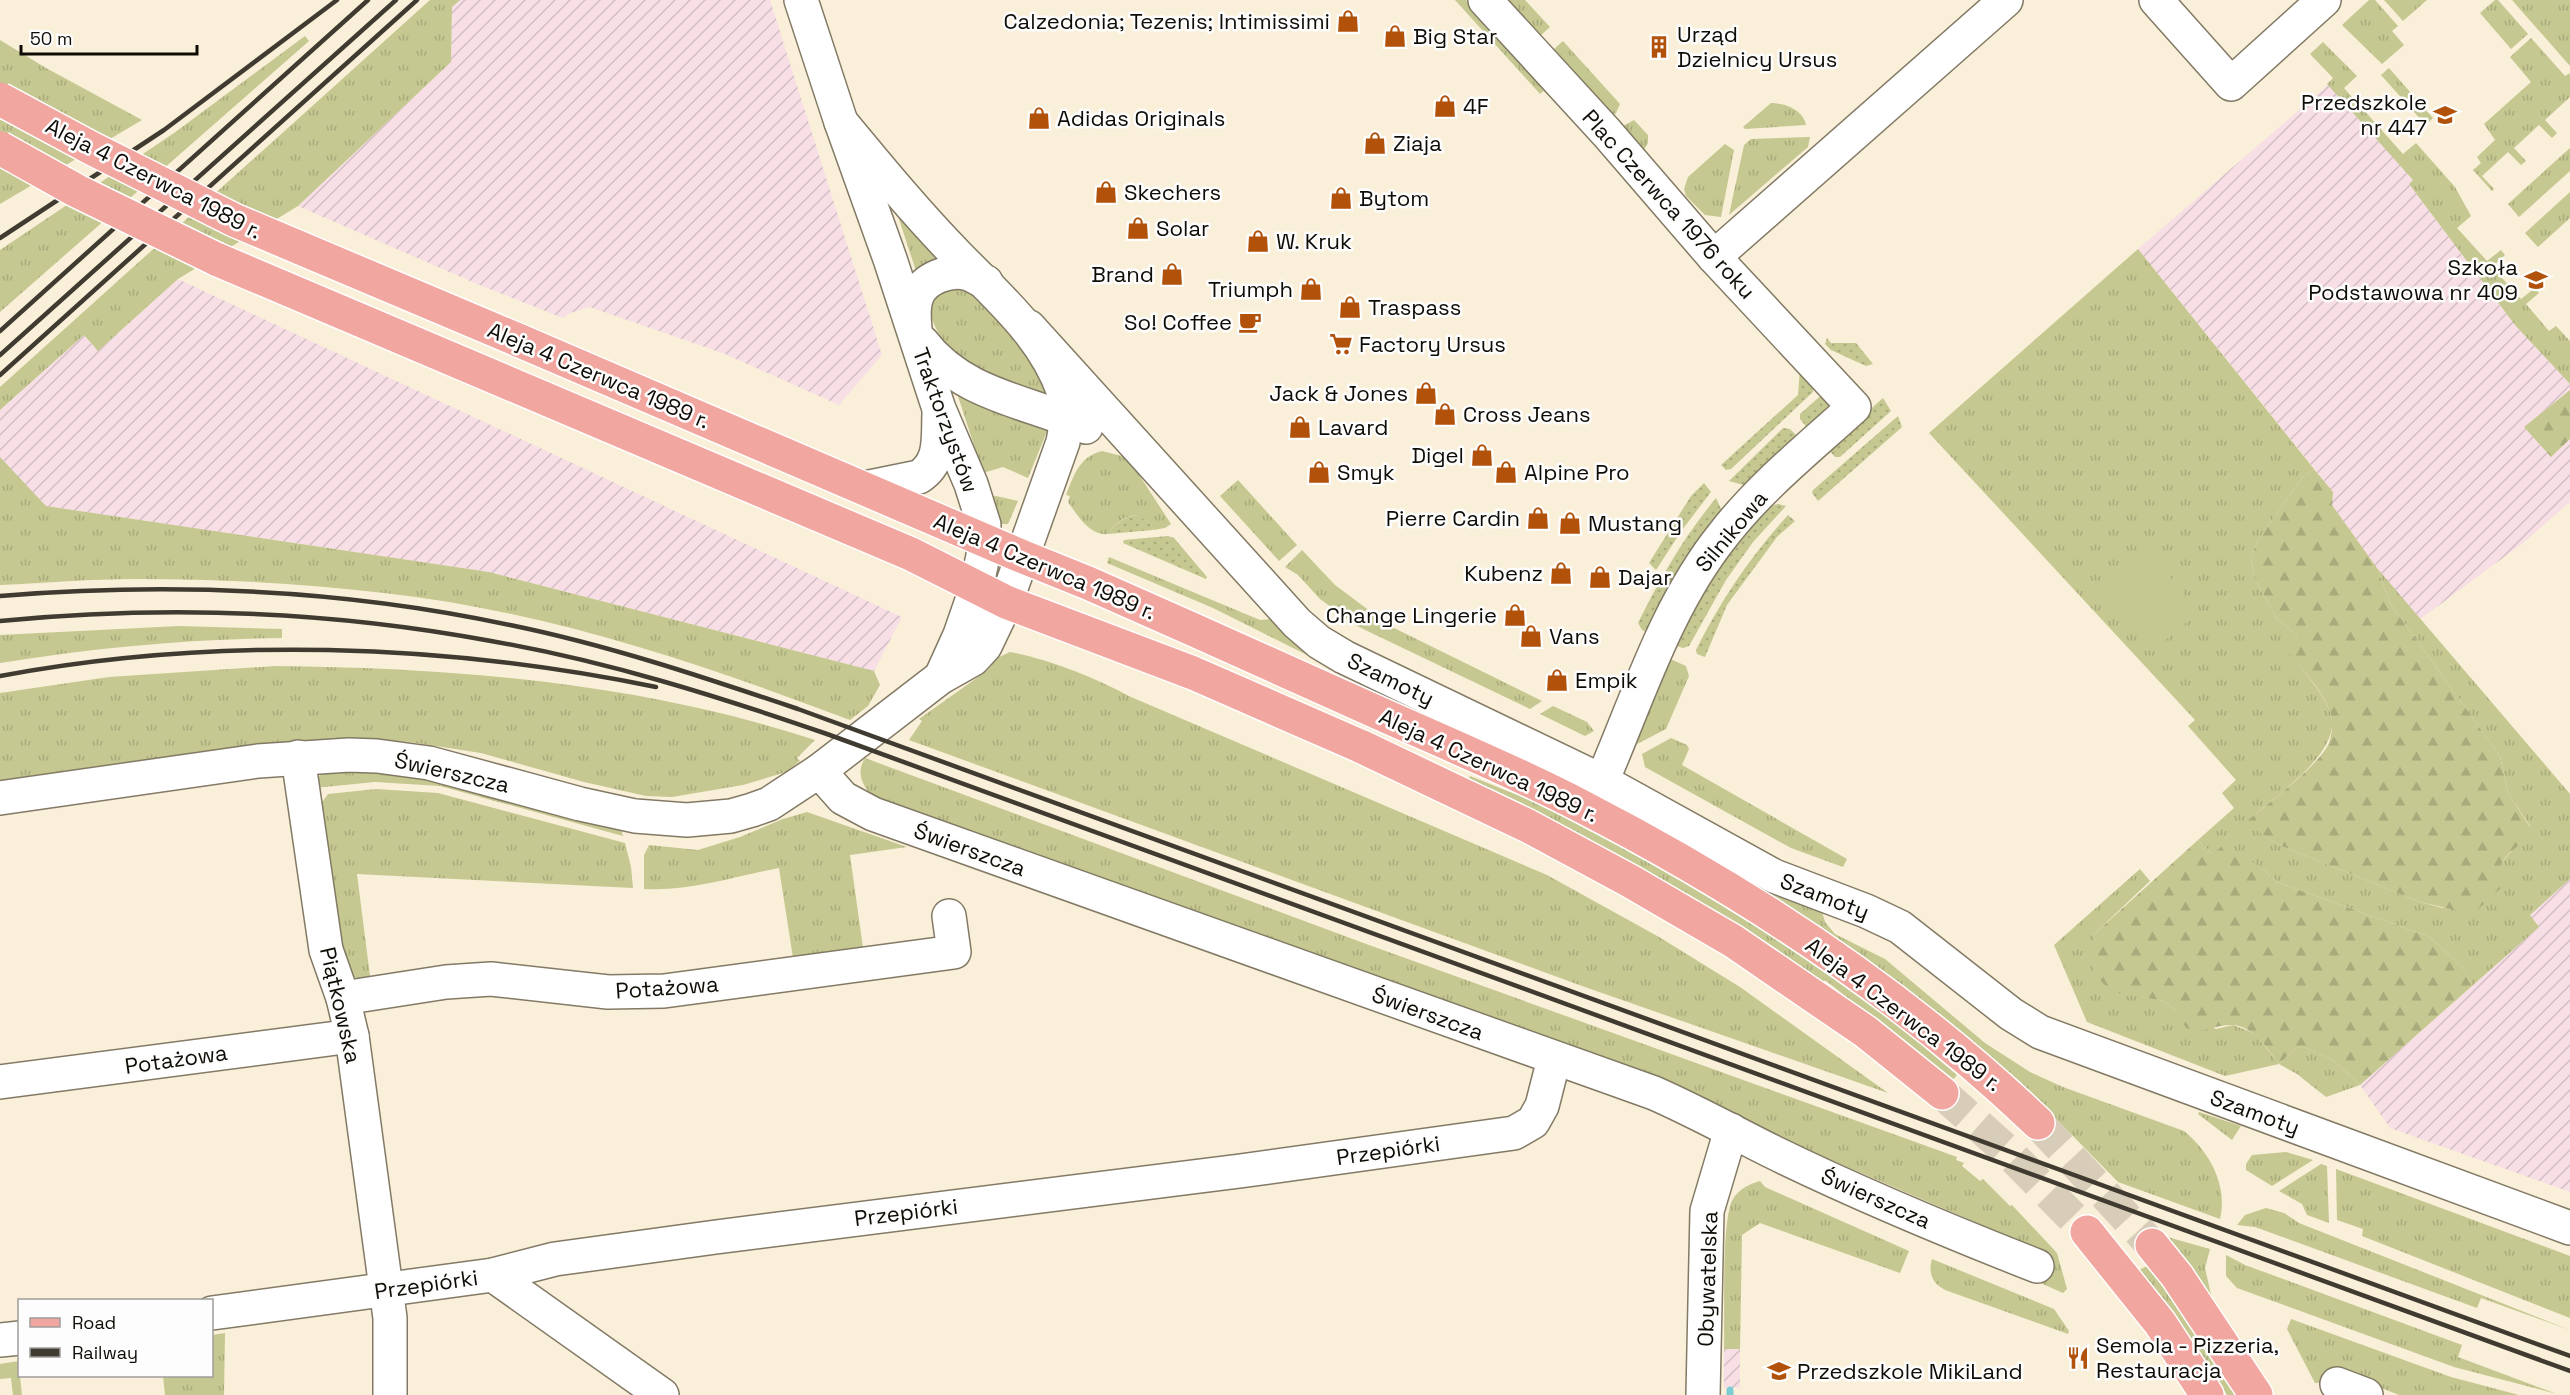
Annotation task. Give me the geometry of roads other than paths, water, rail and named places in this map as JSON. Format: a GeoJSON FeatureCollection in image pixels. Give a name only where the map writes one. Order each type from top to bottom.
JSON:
{"type":"FeatureCollection","features":[{"type":"Feature","properties":{"kind":"main road","name":"Aleja 4 Czerwca 1989 r."},"geometry":{"type":"LineString","coordinates":[[0,99],[234,220],[1104,590],[1580,805],[1676,858],[1767,913],[1860,975],[1994,1081],[2038,1123]]}},
{"type":"Feature","properties":{"kind":"main road","name":"Aleja 4 Czerwca 1989 r."},"geometry":{"type":"LineString","coordinates":[[0,148],[77,191],[183,245],[910,554],[1006,602],[1193,673],[1360,746],[1528,826],[1630,881],[1733,941],[1866,1032],[1942,1093]]}},
{"type":"Feature","properties":{"kind":"main road"},"geometry":{"type":"LineString","coordinates":[[2087,1232],[2160,1323],[2207,1395]]}},
{"type":"Feature","properties":{"kind":"main road"},"geometry":{"type":"LineString","coordinates":[[2152,1245],[2189,1293],[2256,1395]]}},
{"type":"Feature","properties":{"kind":"street","name":"Traktorzystów"},"geometry":{"type":"LineString","coordinates":[[801,0],[939,410],[970,484],[984,525],[984,540],[976,589],[960,635],[941,677]]}},
{"type":"Feature","properties":{"kind":"street","name":"Plac Czerwca 1976 roku"},"geometry":{"type":"LineString","coordinates":[[1485,0],[1614,142],[1714,257],[1854,407]]}},
{"type":"Feature","properties":{"kind":"street"},"geometry":{"type":"LineString","coordinates":[[1714,257],[2006,0]]}},
{"type":"Feature","properties":{"kind":"street"},"geometry":{"type":"LineString","coordinates":[[2156,0],[2223,75]]}},
{"type":"Feature","properties":{"kind":"street"},"geometry":{"type":"LineString","coordinates":[[2223,75],[2292,0]]}},
{"type":"Feature","properties":{"kind":"street"},"geometry":{"type":"LineString","coordinates":[[2223,75],[2324,0]]}},
{"type":"Feature","properties":{"kind":"street","name":"Traktorzystów"},"geometry":{"type":"LineString","coordinates":[[841,122],[890,182],[1029,327],[1057,376],[1065,396],[1067,419],[1057,459],[1006,602],[985,646],[973,659],[941,677],[890,718]]}},
{"type":"Feature","properties":{"kind":"street","name":"Traktorzystów"},"geometry":{"type":"LineString","coordinates":[[915,334],[914,313],[917,296],[930,280],[948,273],[968,273],[986,282]]}},
{"type":"Feature","properties":{"kind":"street","name":"Szamoty"},"geometry":{"type":"LineString","coordinates":[[1029,327],[1297,623],[1319,642],[1353,662],[1602,781],[1774,876],[1866,911],[1900,927],[2011,1014],[2040,1032],[2570,1228]]}},
{"type":"Feature","properties":{"kind":"street","name":"Szamoty"},"geometry":{"type":"LineString","coordinates":[[915,334],[933,358],[952,373],[992,394],[1067,419],[1145,456]]}},
{"type":"Feature","properties":{"kind":"street","name":"Silnikowa"},"geometry":{"type":"LineString","coordinates":[[1602,781],[1678,604],[1723,534],[1779,476],[1854,407]]}},
{"type":"Feature","properties":{"kind":"street"},"geometry":{"type":"LineString","coordinates":[[865,488],[919,477],[924,473],[936,457],[939,410]]}},
{"type":"Feature","properties":{"kind":"street"},"geometry":{"type":"LineString","coordinates":[[1057,459],[1082,441],[1108,437]]}},
{"type":"Feature","properties":{"kind":"street","name":"Świerszcza"},"geometry":{"type":"LineString","coordinates":[[0,798],[298,757],[349,755],[411,760],[454,769],[606,810],[635,816],[687,820],[731,816],[769,804],[819,771],[890,718]]}},
{"type":"Feature","properties":{"kind":"street","name":"Piątkowska"},"geometry":{"type":"LineString","coordinates":[[298,757],[326,950],[343,998],[352,1036],[390,1318],[390,1395]]}},
{"type":"Feature","properties":{"kind":"street","name":"Świerszcza"},"geometry":{"type":"LineString","coordinates":[[819,771],[843,798],[873,814],[1654,1093],[1772,1152],[1898,1209],[2037,1266]]}},
{"type":"Feature","properties":{"kind":"street","name":"Potażowa"},"geometry":{"type":"LineString","coordinates":[[343,998],[446,982],[491,979],[608,992],[664,991],[954,952],[949,916]]}},
{"type":"Feature","properties":{"kind":"street","name":"Potażowa"},"geometry":{"type":"LineString","coordinates":[[0,1082],[352,1036]]}},
{"type":"Feature","properties":{"kind":"street","name":"Przepiórki"},"geometry":{"type":"LineString","coordinates":[[213,1313],[493,1275],[578,1256],[1514,1133],[1533,1122],[1542,1106],[1554,1059]]}},
{"type":"Feature","properties":{"kind":"street","name":"Obywatelska"},"geometry":{"type":"LineString","coordinates":[[1703,1395],[1707,1211],[1731,1130]]}},
{"type":"Feature","properties":{"kind":"street"},"geometry":{"type":"LineString","coordinates":[[493,1275],[662,1395]]}},
{"type":"Feature","properties":{"kind":"street"},"geometry":{"type":"LineString","coordinates":[[0,1340],[18,1338]]}},
{"type":"Feature","properties":{"kind":"waterway"},"geometry":{"type":"LineString","coordinates":[[1730,1390],[1730,1395]]}},
{"type":"Feature","properties":{"kind":"tunnel"},"geometry":{"type":"LineString","coordinates":[[1942,1093],[2006,1150],[2087,1232]]}},
{"type":"Feature","properties":{"kind":"tunnel"},"geometry":{"type":"LineString","coordinates":[[2038,1123],[2152,1245]]}},
{"type":"Feature","properties":{"kind":"railway"},"geometry":{"type":"LineString","coordinates":[[0,238],[164,130],[337,0]]}},
{"type":"Feature","properties":{"kind":"railway"},"geometry":{"type":"LineString","coordinates":[[0,331],[368,0]]}},
{"type":"Feature","properties":{"kind":"railway"},"geometry":{"type":"LineString","coordinates":[[0,355],[396,0]]}},
{"type":"Feature","properties":{"kind":"railway"},"geometry":{"type":"LineString","coordinates":[[0,375],[417,0]]}},
{"type":"Feature","properties":{"kind":"railway"},"geometry":{"type":"LineString","coordinates":[[0,596],[128,590],[192,590],[320,596],[383,603],[510,625],[655,662],[798,709],[2570,1356]]}},
{"type":"Feature","properties":{"kind":"railway"},"geometry":{"type":"LineString","coordinates":[[0,621],[123,613],[185,612],[308,617],[369,623],[491,641],[577,659],[661,681],[827,734],[2570,1371]]}},
{"type":"Feature","properties":{"kind":"railway"},"geometry":{"type":"LineString","coordinates":[[0,676],[81,663],[163,655],[246,650],[328,650],[493,661],[575,672],[656,687]]}},
{"type":"Feature","properties":{"kind":"place","name":"Calzedonia; Tezenis; Intimissimi"},"geometry":{"type":"Point","coordinates":[1348,21]}},
{"type":"Feature","properties":{"kind":"place","name":"Big Star"},"geometry":{"type":"Point","coordinates":[1395,36]}},
{"type":"Feature","properties":{"kind":"place","name":"Urząd Dzielnicy Ursus"},"geometry":{"type":"Point","coordinates":[1659,47]}},
{"type":"Feature","properties":{"kind":"place","name":"4F"},"geometry":{"type":"Point","coordinates":[1445,106]}},
{"type":"Feature","properties":{"kind":"place","name":"Przedszkole nr 447"},"geometry":{"type":"Point","coordinates":[2445,115]}},
{"type":"Feature","properties":{"kind":"place","name":"Adidas Originals"},"geometry":{"type":"Point","coordinates":[1039,118]}},
{"type":"Feature","properties":{"kind":"place","name":"Ziaja"},"geometry":{"type":"Point","coordinates":[1375,143]}},
{"type":"Feature","properties":{"kind":"place","name":"Skechers"},"geometry":{"type":"Point","coordinates":[1106,192]}},
{"type":"Feature","properties":{"kind":"place","name":"Bytom"},"geometry":{"type":"Point","coordinates":[1341,198]}},
{"type":"Feature","properties":{"kind":"place","name":"Solar"},"geometry":{"type":"Point","coordinates":[1138,228]}},
{"type":"Feature","properties":{"kind":"place","name":"W. Kruk"},"geometry":{"type":"Point","coordinates":[1258,241]}},
{"type":"Feature","properties":{"kind":"place","name":"Brand"},"geometry":{"type":"Point","coordinates":[1172,274]}},
{"type":"Feature","properties":{"kind":"place","name":"Szkoła Podstawowa nr 409"},"geometry":{"type":"Point","coordinates":[2536,280]}},
{"type":"Feature","properties":{"kind":"place","name":"Triumph"},"geometry":{"type":"Point","coordinates":[1311,289]}},
{"type":"Feature","properties":{"kind":"place","name":"Traspass"},"geometry":{"type":"Point","coordinates":[1350,307]}},
{"type":"Feature","properties":{"kind":"place","name":"So! Coffee"},"geometry":{"type":"Point","coordinates":[1250,322]}},
{"type":"Feature","properties":{"kind":"place","name":"Factory Ursus"},"geometry":{"type":"Point","coordinates":[1341,344]}},
{"type":"Feature","properties":{"kind":"place","name":"Jack & Jones"},"geometry":{"type":"Point","coordinates":[1426,393]}},
{"type":"Feature","properties":{"kind":"place","name":"Cross Jeans"},"geometry":{"type":"Point","coordinates":[1445,414]}},
{"type":"Feature","properties":{"kind":"place","name":"Lavard"},"geometry":{"type":"Point","coordinates":[1300,427]}},
{"type":"Feature","properties":{"kind":"place","name":"Digel"},"geometry":{"type":"Point","coordinates":[1482,455]}},
{"type":"Feature","properties":{"kind":"place","name":"Smyk"},"geometry":{"type":"Point","coordinates":[1319,472]}},
{"type":"Feature","properties":{"kind":"place","name":"Alpine Pro"},"geometry":{"type":"Point","coordinates":[1506,472]}},
{"type":"Feature","properties":{"kind":"place","name":"Pierre Cardin"},"geometry":{"type":"Point","coordinates":[1538,518]}},
{"type":"Feature","properties":{"kind":"place","name":"Mustang"},"geometry":{"type":"Point","coordinates":[1570,523]}},
{"type":"Feature","properties":{"kind":"place","name":"Kubenz"},"geometry":{"type":"Point","coordinates":[1561,573]}},
{"type":"Feature","properties":{"kind":"place","name":"Dajar"},"geometry":{"type":"Point","coordinates":[1600,577]}},
{"type":"Feature","properties":{"kind":"place","name":"Change Lingerie"},"geometry":{"type":"Point","coordinates":[1515,615]}},
{"type":"Feature","properties":{"kind":"place","name":"Vans"},"geometry":{"type":"Point","coordinates":[1531,636]}},
{"type":"Feature","properties":{"kind":"place","name":"Empik"},"geometry":{"type":"Point","coordinates":[1557,680]}},
{"type":"Feature","properties":{"kind":"place","name":"Semola - Pizzeria, Restauracja"},"geometry":{"type":"Point","coordinates":[2078,1358]}},
{"type":"Feature","properties":{"kind":"place","name":"Przedszkole MikiLand"},"geometry":{"type":"Point","coordinates":[1779,1371]}}]}
